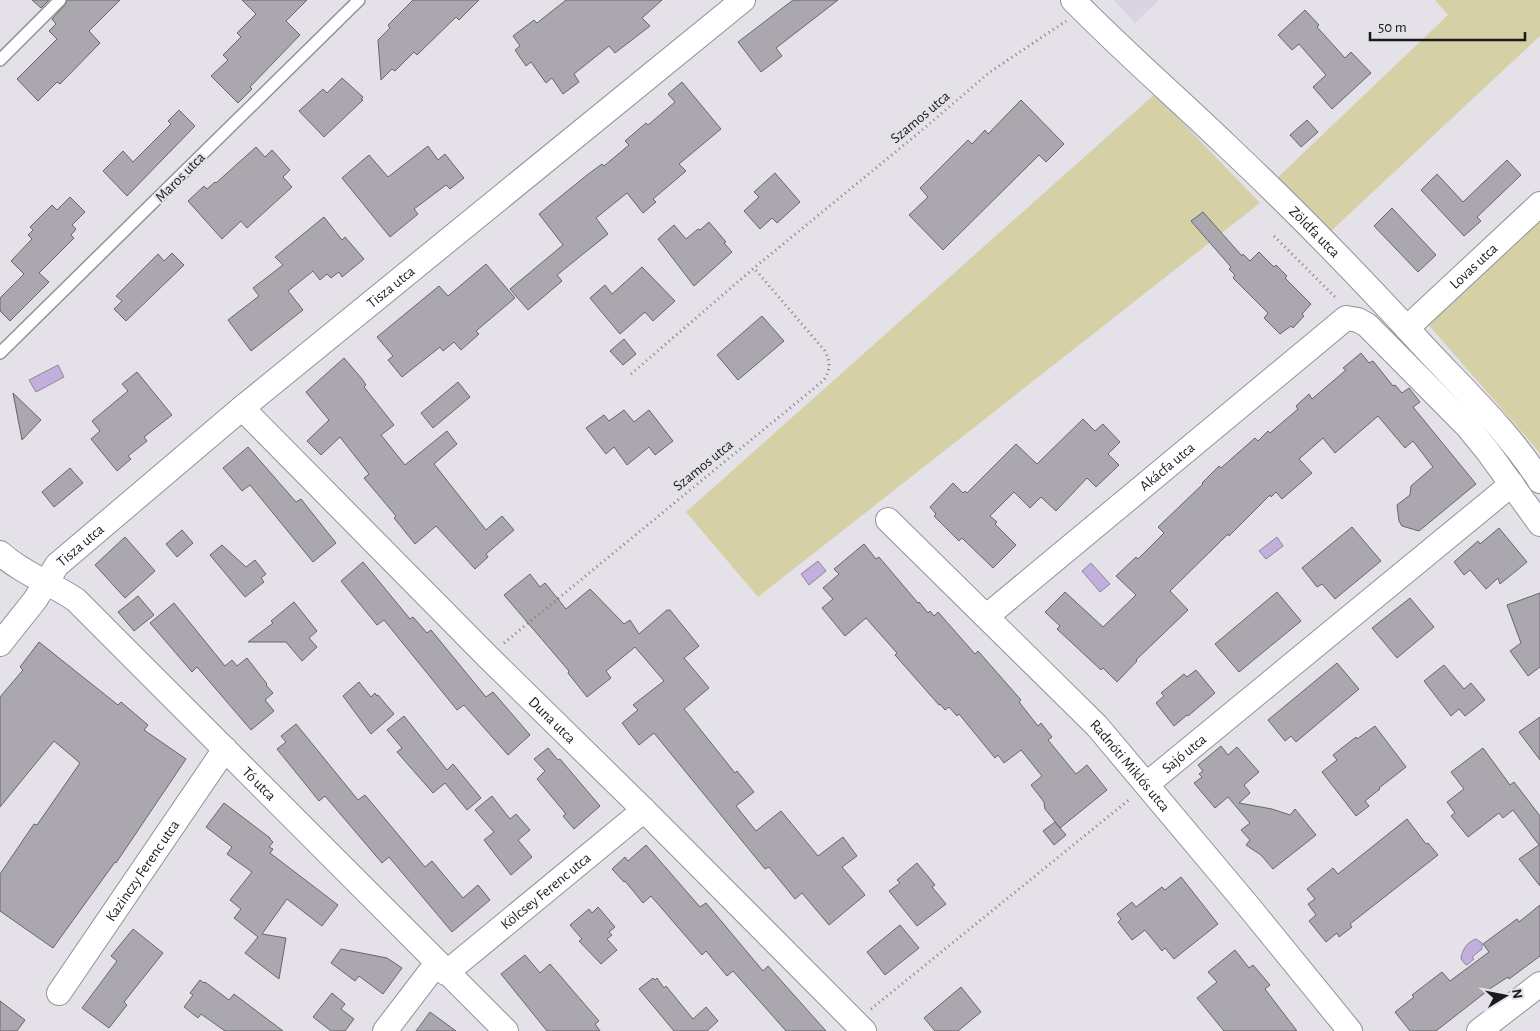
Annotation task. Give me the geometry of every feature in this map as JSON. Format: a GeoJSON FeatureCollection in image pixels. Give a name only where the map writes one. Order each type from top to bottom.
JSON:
{"type":"FeatureCollection","features":[{"type":"Feature","properties":{"kind":"street","name":"Tisza utca"},"geometry":{"type":"LineString","coordinates":[[0,644],[35,600],[57,565],[242,408],[743,0]]}},
{"type":"Feature","properties":{"kind":"street","name":"Zöldfa utca"},"geometry":{"type":"LineString","coordinates":[[1078,5],[1324,241],[1504,433],[1540,481]]}},
{"type":"Feature","properties":{"kind":"street","name":"Lovas utca"},"geometry":{"type":"LineString","coordinates":[[1407,328],[1540,204]]}},
{"type":"Feature","properties":{"kind":"street"},"geometry":{"type":"LineString","coordinates":[[1346,318],[1358,320],[1368,325],[1467,426],[1540,524]]}},
{"type":"Feature","properties":{"kind":"street","name":"Akácfa utca"},"geometry":{"type":"LineString","coordinates":[[987,616],[1346,318]]}},
{"type":"Feature","properties":{"kind":"street","name":"Duna utca"},"geometry":{"type":"LineString","coordinates":[[242,408],[488,657],[644,810],[859,1027]]}},
{"type":"Feature","properties":{"kind":"street","name":"Sajó utca"},"geometry":{"type":"LineString","coordinates":[[1147,784],[1512,484]]}},
{"type":"Feature","properties":{"kind":"street","name":"Radnóti Miklós utca"},"geometry":{"type":"LineString","coordinates":[[888,520],[1097,726],[1350,1031]]}},
{"type":"Feature","properties":{"kind":"street","name":"Tó utca"},"geometry":{"type":"LineString","coordinates":[[0,553],[18,567],[76,600],[506,1031]]}},
{"type":"Feature","properties":{"kind":"street","name":"Kazinczy Ferenc utca"},"geometry":{"type":"LineString","coordinates":[[59,993],[224,749]]}},
{"type":"Feature","properties":{"kind":"street","name":"Kölcsey Ferenc utca"},"geometry":{"type":"LineString","coordinates":[[385,1031],[442,968],[644,810]]}},
{"type":"Feature","properties":{"kind":"street"},"geometry":{"type":"LineString","coordinates":[[1479,1031],[1540,984]]}},
{"type":"Feature","properties":{"kind":"lane"},"geometry":{"type":"LineString","coordinates":[[0,60],[60,0]]}},
{"type":"Feature","properties":{"kind":"lane","name":"Maros utca"},"geometry":{"type":"LineString","coordinates":[[0,353],[359,0]]}},
{"type":"Feature","properties":{"kind":"path","name":"Szamos utca"},"geometry":{"type":"LineString","coordinates":[[631,374],[754,268],[914,138],[990,72],[1078,5]]}},
{"type":"Feature","properties":{"kind":"path"},"geometry":{"type":"LineString","coordinates":[[1274,236],[1340,302],[1346,318]]}},
{"type":"Feature","properties":{"kind":"path","name":"Szamos utca"},"geometry":{"type":"LineString","coordinates":[[488,657],[824,380],[830,370],[830,362],[824,350],[754,268]]}},
{"type":"Feature","properties":{"kind":"path","name":"Sajó utca"},"geometry":{"type":"LineString","coordinates":[[859,1027],[1147,784]]}},
{"type":"Feature","properties":{"kind":"shaded area"},"geometry":{"type":"Polygon","coordinates":[[[1114,0],[1159,0],[1135,23],[1114,0]]]}},
{"type":"Feature","properties":{"kind":"shaded area"},"geometry":{"type":"Polygon","coordinates":[[[1435,0],[1540,0],[1540,36],[1331,231],[1275,180],[1448,15],[1435,0]]]}},
{"type":"Feature","properties":{"kind":"shaded area"},"geometry":{"type":"Polygon","coordinates":[[[1155,94],[1260,203],[758,597],[686,512],[1155,94]]]}},
{"type":"Feature","properties":{"kind":"shaded area"},"geometry":{"type":"Polygon","coordinates":[[[1540,217],[1540,453],[1427,323],[1540,217]]]}},
{"type":"Feature","properties":{"kind":"shaded area"},"geometry":{"type":"Polygon","coordinates":[[[58,365],[64,377],[36,392],[29,380],[58,365]]]}},
{"type":"Feature","properties":{"kind":"shaded area"},"geometry":{"type":"Polygon","coordinates":[[[1277,537],[1283,546],[1266,559],[1259,551],[1277,537]]]}},
{"type":"Feature","properties":{"kind":"shaded area"},"geometry":{"type":"Polygon","coordinates":[[[818,561],[826,571],[809,585],[801,574],[818,561]]]}},
{"type":"Feature","properties":{"kind":"shaded area"},"geometry":{"type":"Polygon","coordinates":[[[1091,563],[1110,584],[1100,592],[1082,571],[1091,563]]]}},
{"type":"Feature","properties":{"kind":"shaded area"},"geometry":{"type":"Polygon","coordinates":[[[1476,939],[1482,943],[1482,949],[1472,957],[1474,959],[1467,965],[1461,959],[1462,952],[1468,944],[1476,939]]]}},
{"type":"Feature","properties":{"kind":"building"},"geometry":{"type":"Polygon","coordinates":[[[32,0],[49,0],[41,8],[32,0]]]}},
{"type":"Feature","properties":{"kind":"building"},"geometry":{"type":"Polygon","coordinates":[[[67,0],[120,0],[89,31],[100,43],[60,84],[57,82],[38,101],[17,79],[57,39],[49,31],[56,24],[52,19],[65,5],[67,0]]]}},
{"type":"Feature","properties":{"kind":"building"},"geometry":{"type":"Polygon","coordinates":[[[242,0],[307,0],[286,21],[300,35],[250,87],[252,89],[238,103],[211,76],[228,60],[223,55],[241,37],[237,33],[256,14],[242,0]]]}},
{"type":"Feature","properties":{"kind":"building"},"geometry":{"type":"Polygon","coordinates":[[[413,0],[479,0],[459,20],[456,17],[417,55],[414,52],[395,71],[392,69],[381,80],[378,40],[390,28],[388,25],[413,0]]]}},
{"type":"Feature","properties":{"kind":"building"},"geometry":{"type":"Polygon","coordinates":[[[566,0],[662,0],[642,18],[650,26],[615,53],[609,46],[574,74],[579,82],[563,94],[552,78],[546,83],[531,62],[526,66],[515,50],[520,46],[513,36],[534,20],[537,23],[566,0]]]}},
{"type":"Feature","properties":{"kind":"building"},"geometry":{"type":"Polygon","coordinates":[[[793,0],[838,0],[776,48],[782,56],[761,72],[738,42],[793,0]]]}},
{"type":"Feature","properties":{"kind":"building"},"geometry":{"type":"Polygon","coordinates":[[[1305,10],[1319,25],[1317,27],[1345,58],[1351,52],[1371,73],[1332,109],[1313,87],[1326,75],[1299,44],[1292,50],[1278,35],[1305,10]]]}},
{"type":"Feature","properties":{"kind":"building"},"geometry":{"type":"Polygon","coordinates":[[[342,78],[363,97],[361,99],[363,100],[324,137],[299,111],[323,89],[327,93],[342,78]]]}},
{"type":"Feature","properties":{"kind":"building"},"geometry":{"type":"Polygon","coordinates":[[[682,82],[721,129],[679,164],[686,171],[653,199],[656,202],[643,213],[627,193],[596,218],[608,234],[557,275],[562,281],[528,310],[510,289],[563,245],[539,214],[587,175],[602,164],[604,166],[629,145],[625,141],[646,123],[648,125],[675,102],[668,94],[682,82]]]}},
{"type":"Feature","properties":{"kind":"building"},"geometry":{"type":"Polygon","coordinates":[[[1021,100],[1064,144],[1046,162],[1039,155],[943,250],[909,215],[928,197],[920,188],[968,140],[972,144],[985,130],[988,134],[1021,100]]]}},
{"type":"Feature","properties":{"kind":"building"},"geometry":{"type":"Polygon","coordinates":[[[179,110],[195,126],[127,196],[103,171],[123,151],[133,162],[171,124],[168,121],[179,110]]]}},
{"type":"Feature","properties":{"kind":"building"},"geometry":{"type":"Polygon","coordinates":[[[1307,120],[1318,132],[1301,147],[1290,135],[1307,120]]]}},
{"type":"Feature","properties":{"kind":"building"},"geometry":{"type":"Polygon","coordinates":[[[428,146],[438,160],[445,154],[464,178],[450,189],[446,185],[414,209],[418,214],[390,237],[342,178],[369,155],[388,177],[428,146]]]}},
{"type":"Feature","properties":{"kind":"building"},"geometry":{"type":"Polygon","coordinates":[[[256,147],[265,157],[272,150],[290,170],[283,177],[292,187],[247,228],[241,221],[222,239],[188,201],[204,186],[207,189],[216,183],[256,147]]]}},
{"type":"Feature","properties":{"kind":"building"},"geometry":{"type":"Polygon","coordinates":[[[1507,160],[1521,175],[1477,217],[1481,221],[1464,236],[1421,190],[1437,174],[1463,202],[1507,160]]]}},
{"type":"Feature","properties":{"kind":"building"},"geometry":{"type":"Polygon","coordinates":[[[775,173],[800,202],[777,223],[772,218],[760,229],[744,211],[759,197],[754,192],[775,173]]]}},
{"type":"Feature","properties":{"kind":"building"},"geometry":{"type":"Polygon","coordinates":[[[70,197],[85,212],[72,225],[76,229],[71,235],[74,238],[39,273],[49,282],[10,321],[0,311],[0,298],[24,274],[11,261],[32,239],[28,235],[33,230],[30,227],[52,205],[57,210],[70,197]]]}},
{"type":"Feature","properties":{"kind":"building"},"geometry":{"type":"Polygon","coordinates":[[[1392,208],[1436,255],[1418,272],[1374,226],[1392,208]]]}},
{"type":"Feature","properties":{"kind":"building"},"geometry":{"type":"Polygon","coordinates":[[[1203,212],[1242,256],[1243,254],[1250,261],[1259,252],[1274,267],[1276,265],[1287,276],[1285,278],[1311,304],[1302,314],[1304,316],[1293,328],[1291,326],[1280,334],[1264,318],[1268,313],[1233,278],[1235,275],[1229,269],[1231,267],[1191,221],[1203,212]]]}},
{"type":"Feature","properties":{"kind":"building"},"geometry":{"type":"Polygon","coordinates":[[[324,217],[342,240],[345,237],[364,259],[342,277],[339,272],[331,278],[327,274],[320,280],[313,271],[288,291],[303,310],[251,351],[228,320],[259,296],[253,288],[283,265],[275,257],[324,217]]]}},
{"type":"Feature","properties":{"kind":"building"},"geometry":{"type":"Polygon","coordinates":[[[709,222],[732,252],[694,286],[658,239],[674,225],[686,239],[709,222]]]}},
{"type":"Feature","properties":{"kind":"building"},"geometry":{"type":"Polygon","coordinates":[[[172,253],[184,265],[126,321],[114,309],[122,301],[116,296],[158,254],[164,261],[172,253]]]}},
{"type":"Feature","properties":{"kind":"building"},"geometry":{"type":"Polygon","coordinates":[[[486,264],[515,298],[476,331],[479,334],[461,350],[454,342],[443,351],[440,347],[402,377],[388,360],[393,356],[377,337],[439,286],[448,296],[486,264]]]}},
{"type":"Feature","properties":{"kind":"building"},"geometry":{"type":"Polygon","coordinates":[[[642,267],[675,301],[653,321],[645,312],[620,334],[590,298],[605,285],[612,294],[642,267]]]}},
{"type":"Feature","properties":{"kind":"building"},"geometry":{"type":"Polygon","coordinates":[[[762,316],[784,341],[738,380],[717,355],[762,316]]]}},
{"type":"Feature","properties":{"kind":"building"},"geometry":{"type":"Polygon","coordinates":[[[624,339],[636,354],[623,365],[610,351],[624,339]]]}},
{"type":"Feature","properties":{"kind":"building"},"geometry":{"type":"Polygon","coordinates":[[[1361,353],[1369,363],[1373,361],[1393,386],[1395,385],[1402,393],[1409,388],[1420,402],[1413,407],[1476,484],[1419,531],[1402,526],[1399,521],[1397,505],[1410,495],[1411,486],[1433,467],[1413,441],[1405,448],[1378,416],[1335,453],[1323,438],[1299,459],[1312,473],[1282,499],[1276,492],[1271,497],[1270,495],[1170,591],[1188,610],[1136,660],[1117,682],[1103,668],[1101,670],[1057,629],[1060,626],[1045,612],[1065,592],[1103,627],[1136,595],[1116,576],[1136,557],[1138,559],[1164,533],[1158,527],[1219,466],[1221,468],[1255,438],[1258,441],[1268,431],[1270,433],[1298,409],[1296,406],[1309,394],[1312,399],[1346,370],[1343,368],[1361,353]]]}},
{"type":"Feature","properties":{"kind":"building"},"geometry":{"type":"Polygon","coordinates":[[[344,358],[362,379],[366,385],[364,387],[394,425],[381,435],[405,465],[447,431],[457,444],[434,464],[486,530],[502,516],[514,530],[486,554],[488,557],[475,569],[436,526],[415,544],[394,518],[396,516],[364,478],[369,474],[340,437],[321,455],[307,441],[329,420],[306,392],[344,358]]]}},
{"type":"Feature","properties":{"kind":"building"},"geometry":{"type":"Polygon","coordinates":[[[137,372],[172,415],[144,437],[147,441],[128,456],[131,459],[117,471],[91,439],[100,431],[92,421],[128,391],[122,384],[137,372]]]}},
{"type":"Feature","properties":{"kind":"building"},"geometry":{"type":"Polygon","coordinates":[[[458,382],[470,397],[433,428],[421,413],[458,382]]]}},
{"type":"Feature","properties":{"kind":"building"},"geometry":{"type":"Polygon","coordinates":[[[13,393],[41,420],[22,440],[13,393]]]}},
{"type":"Feature","properties":{"kind":"building"},"geometry":{"type":"Polygon","coordinates":[[[624,410],[634,422],[649,410],[673,441],[655,455],[649,447],[627,465],[614,447],[606,454],[586,428],[604,415],[609,421],[624,410]]]}},
{"type":"Feature","properties":{"kind":"building"},"geometry":{"type":"Polygon","coordinates":[[[1083,419],[1095,431],[1103,424],[1120,442],[1108,454],[1119,465],[1096,487],[1087,478],[1056,511],[1041,497],[1030,508],[1014,492],[990,516],[997,522],[995,524],[1016,545],[993,568],[962,538],[959,541],[934,516],[936,514],[930,507],[953,483],[963,493],[965,491],[967,493],[1016,444],[1037,464],[1083,419]]]}},
{"type":"Feature","properties":{"kind":"building"},"geometry":{"type":"Polygon","coordinates":[[[248,447],[296,502],[301,499],[336,543],[313,562],[250,485],[242,491],[223,468],[248,447]]]}},
{"type":"Feature","properties":{"kind":"building"},"geometry":{"type":"Polygon","coordinates":[[[70,468],[83,483],[54,507],[42,492],[70,468]]]}},
{"type":"Feature","properties":{"kind":"building"},"geometry":{"type":"Polygon","coordinates":[[[1352,527],[1381,561],[1335,599],[1322,584],[1317,587],[1302,568],[1352,527]]]}},
{"type":"Feature","properties":{"kind":"building"},"geometry":{"type":"Polygon","coordinates":[[[1499,528],[1527,562],[1500,584],[1498,578],[1486,589],[1470,570],[1464,575],[1454,562],[1478,541],[1480,544],[1499,528]]]}},
{"type":"Feature","properties":{"kind":"building"},"geometry":{"type":"Polygon","coordinates":[[[182,530],[193,543],[177,557],[166,544],[182,530]]]}},
{"type":"Feature","properties":{"kind":"building"},"geometry":{"type":"Polygon","coordinates":[[[125,537],[155,571],[125,598],[95,565],[125,537]]]}},
{"type":"Feature","properties":{"kind":"building"},"geometry":{"type":"Polygon","coordinates":[[[864,544],[876,559],[879,557],[928,613],[930,611],[934,616],[938,612],[975,654],[978,651],[1021,700],[1019,702],[1038,726],[1041,723],[1052,737],[1048,740],[1076,774],[1087,765],[1107,790],[1060,828],[1045,809],[1044,802],[1031,785],[1042,776],[1021,750],[1004,763],[998,755],[995,758],[959,714],[957,716],[949,707],[945,710],[939,705],[895,655],[897,653],[866,618],[845,636],[822,608],[833,599],[823,588],[839,574],[834,569],[864,544]]]}},
{"type":"Feature","properties":{"kind":"building"},"geometry":{"type":"Polygon","coordinates":[[[222,545],[246,567],[255,560],[266,574],[261,578],[264,582],[245,597],[210,555],[222,545]]]}},
{"type":"Feature","properties":{"kind":"building"},"geometry":{"type":"Polygon","coordinates":[[[363,562],[410,619],[413,617],[427,633],[431,630],[486,697],[493,692],[530,735],[508,755],[464,705],[457,710],[384,620],[377,625],[341,581],[363,562]]]}},
{"type":"Feature","properties":{"kind":"building"},"geometry":{"type":"Polygon","coordinates":[[[530,574],[540,587],[545,583],[566,609],[590,589],[624,624],[630,620],[639,634],[667,610],[670,610],[699,646],[684,658],[709,688],[684,709],[735,773],[737,771],[754,792],[736,806],[756,831],[781,811],[818,856],[843,837],[857,856],[842,867],[865,895],[829,925],[802,893],[795,899],[769,867],[765,869],[654,733],[639,745],[622,723],[638,710],[633,705],[664,681],[635,647],[606,671],[611,678],[587,697],[568,673],[569,671],[504,595],[530,574]]]}},
{"type":"Feature","properties":{"kind":"building"},"geometry":{"type":"Polygon","coordinates":[[[1277,592],[1301,621],[1239,672],[1215,644],[1277,592]]]}},
{"type":"Feature","properties":{"kind":"building"},"geometry":{"type":"Polygon","coordinates":[[[1540,593],[1540,667],[1528,676],[1510,651],[1521,643],[1507,605],[1540,593]]]}},
{"type":"Feature","properties":{"kind":"building"},"geometry":{"type":"Polygon","coordinates":[[[138,596],[154,615],[134,631],[118,612],[138,596]]]}},
{"type":"Feature","properties":{"kind":"building"},"geometry":{"type":"Polygon","coordinates":[[[1410,598],[1434,627],[1397,658],[1372,628],[1410,598]]]}},
{"type":"Feature","properties":{"kind":"building"},"geometry":{"type":"Polygon","coordinates":[[[294,602],[317,631],[309,638],[317,647],[302,661],[286,642],[248,642],[273,623],[271,621],[294,602]]]}},
{"type":"Feature","properties":{"kind":"building"},"geometry":{"type":"Polygon","coordinates":[[[174,603],[225,666],[232,660],[237,666],[247,658],[273,693],[265,700],[274,711],[251,730],[197,667],[192,672],[150,623],[174,603]]]}},
{"type":"Feature","properties":{"kind":"building"},"geometry":{"type":"Polygon","coordinates":[[[39,642],[118,705],[121,702],[148,725],[144,730],[186,759],[116,863],[53,948],[0,911],[0,874],[34,824],[37,825],[80,763],[54,741],[0,807],[0,697],[23,670],[20,667],[39,642]]]}},
{"type":"Feature","properties":{"kind":"building"},"geometry":{"type":"Polygon","coordinates":[[[1337,663],[1359,689],[1296,742],[1291,736],[1285,741],[1268,720],[1337,663]]]}},
{"type":"Feature","properties":{"kind":"building"},"geometry":{"type":"Polygon","coordinates":[[[1444,665],[1464,689],[1471,683],[1485,700],[1465,716],[1459,709],[1451,716],[1424,681],[1444,665]]]}},
{"type":"Feature","properties":{"kind":"building"},"geometry":{"type":"Polygon","coordinates":[[[1196,670],[1215,693],[1174,726],[1156,703],[1164,696],[1161,693],[1184,674],[1187,677],[1196,670]]]}},
{"type":"Feature","properties":{"kind":"building"},"geometry":{"type":"Polygon","coordinates":[[[359,682],[371,697],[375,693],[378,695],[394,714],[371,734],[343,696],[359,682]]]}},
{"type":"Feature","properties":{"kind":"building"},"geometry":{"type":"Polygon","coordinates":[[[404,716],[447,770],[453,764],[481,798],[467,810],[445,783],[433,793],[397,752],[402,748],[387,730],[404,716]]]}},
{"type":"Feature","properties":{"kind":"building"},"geometry":{"type":"Polygon","coordinates":[[[1540,717],[1540,760],[1519,732],[1540,717]]]}},
{"type":"Feature","properties":{"kind":"building"},"geometry":{"type":"Polygon","coordinates":[[[296,724],[358,800],[365,795],[425,867],[432,861],[463,898],[478,885],[490,900],[452,932],[389,857],[382,863],[325,796],[319,801],[277,749],[286,742],[281,736],[296,724]]]}},
{"type":"Feature","properties":{"kind":"building"},"geometry":{"type":"Polygon","coordinates":[[[1375,726],[1406,767],[1365,801],[1369,806],[1356,816],[1322,772],[1337,760],[1333,755],[1356,737],[1357,739],[1375,726]]]}},
{"type":"Feature","properties":{"kind":"building"},"geometry":{"type":"Polygon","coordinates":[[[1221,746],[1228,755],[1237,747],[1259,772],[1244,785],[1250,793],[1239,803],[1272,809],[1290,815],[1295,809],[1316,835],[1273,869],[1261,855],[1246,845],[1250,840],[1241,830],[1250,823],[1228,797],[1215,808],[1194,783],[1202,777],[1199,774],[1203,771],[1198,765],[1221,746]]]}},
{"type":"Feature","properties":{"kind":"building"},"geometry":{"type":"Polygon","coordinates":[[[548,748],[558,760],[560,759],[600,806],[574,829],[563,816],[566,814],[537,779],[545,771],[534,759],[548,748]]]}},
{"type":"Feature","properties":{"kind":"building"},"geometry":{"type":"Polygon","coordinates":[[[1483,748],[1510,785],[1514,782],[1540,816],[1540,886],[1519,859],[1539,845],[1513,810],[1503,818],[1499,813],[1468,837],[1451,816],[1455,813],[1447,802],[1464,789],[1451,772],[1483,748]]]}},
{"type":"Feature","properties":{"kind":"building"},"geometry":{"type":"Polygon","coordinates":[[[492,796],[510,819],[516,814],[530,830],[518,840],[532,857],[511,875],[484,840],[494,832],[475,810],[492,796]]]}},
{"type":"Feature","properties":{"kind":"building"},"geometry":{"type":"Polygon","coordinates":[[[224,803],[270,838],[273,842],[269,847],[273,849],[270,853],[338,905],[322,926],[287,899],[262,934],[286,938],[279,979],[245,953],[258,937],[234,918],[241,909],[230,900],[252,872],[227,854],[232,847],[206,827],[224,803]]]}},
{"type":"Feature","properties":{"kind":"building"},"geometry":{"type":"Polygon","coordinates":[[[1407,819],[1426,844],[1428,843],[1438,855],[1350,924],[1352,927],[1339,937],[1337,933],[1326,942],[1309,921],[1316,915],[1308,904],[1315,899],[1307,889],[1333,868],[1338,874],[1407,819]]]}},
{"type":"Feature","properties":{"kind":"building"},"geometry":{"type":"Polygon","coordinates":[[[1055,822],[1066,835],[1054,845],[1043,831],[1055,822]]]}},
{"type":"Feature","properties":{"kind":"building"},"geometry":{"type":"Polygon","coordinates":[[[646,845],[700,907],[706,903],[763,971],[768,966],[826,1031],[786,1031],[733,971],[727,976],[706,951],[702,955],[651,896],[643,903],[625,881],[612,869],[625,857],[628,861],[646,845]]]}},
{"type":"Feature","properties":{"kind":"building"},"geometry":{"type":"Polygon","coordinates":[[[917,863],[935,885],[932,887],[946,904],[917,926],[889,891],[900,883],[897,880],[917,863]]]}},
{"type":"Feature","properties":{"kind":"building"},"geometry":{"type":"Polygon","coordinates":[[[1181,877],[1218,924],[1174,959],[1165,948],[1162,951],[1145,930],[1132,940],[1118,922],[1121,919],[1117,914],[1132,902],[1136,907],[1162,887],[1165,890],[1181,877]]]}},
{"type":"Feature","properties":{"kind":"building"},"geometry":{"type":"Polygon","coordinates":[[[1540,905],[1540,956],[1509,979],[1508,977],[1491,988],[1436,1031],[1410,1031],[1395,1012],[1414,997],[1412,995],[1442,972],[1450,981],[1489,952],[1483,944],[1517,919],[1519,922],[1540,905]]]}},
{"type":"Feature","properties":{"kind":"building"},"geometry":{"type":"Polygon","coordinates":[[[598,907],[615,927],[609,932],[612,935],[607,939],[617,950],[601,964],[579,941],[582,939],[570,925],[589,909],[592,913],[598,907]]]}},
{"type":"Feature","properties":{"kind":"building"},"geometry":{"type":"Polygon","coordinates":[[[900,925],[919,948],[885,975],[867,952],[900,925]]]}},
{"type":"Feature","properties":{"kind":"building"},"geometry":{"type":"Polygon","coordinates":[[[133,929],[163,953],[124,1002],[127,1005],[109,1028],[82,1008],[117,961],[111,956],[133,929]]]}},
{"type":"Feature","properties":{"kind":"building"},"geometry":{"type":"Polygon","coordinates":[[[341,949],[387,958],[402,968],[383,994],[359,976],[355,981],[331,963],[341,949]]]}},
{"type":"Feature","properties":{"kind":"building"},"geometry":{"type":"Polygon","coordinates":[[[1235,950],[1249,968],[1253,965],[1270,985],[1265,989],[1297,1031],[1224,1031],[1197,998],[1217,982],[1208,972],[1235,950]]]}},
{"type":"Feature","properties":{"kind":"building"},"geometry":{"type":"Polygon","coordinates":[[[525,955],[540,973],[550,964],[599,1021],[595,1024],[600,1031],[547,1031],[501,974],[525,955]]]}},
{"type":"Feature","properties":{"kind":"building"},"geometry":{"type":"Polygon","coordinates":[[[653,978],[655,980],[657,978],[664,988],[666,986],[693,1019],[706,1007],[718,1021],[707,1031],[674,1031],[639,989],[653,978]]]}},
{"type":"Feature","properties":{"kind":"building"},"geometry":{"type":"Polygon","coordinates":[[[200,980],[229,1000],[234,994],[283,1031],[225,1031],[201,1014],[198,1018],[184,1007],[193,995],[190,993],[200,980]]]}},
{"type":"Feature","properties":{"kind":"building"},"geometry":{"type":"Polygon","coordinates":[[[961,987],[981,1012],[958,1031],[935,1031],[924,1018],[961,987]]]}},
{"type":"Feature","properties":{"kind":"building"},"geometry":{"type":"Polygon","coordinates":[[[332,993],[345,1004],[341,1009],[354,1019],[345,1031],[331,1031],[313,1017],[332,993]]]}},
{"type":"Feature","properties":{"kind":"building"},"geometry":{"type":"Polygon","coordinates":[[[0,1001],[25,1020],[17,1031],[0,1031],[0,1001]]]}},
{"type":"Feature","properties":{"kind":"building"},"geometry":{"type":"Polygon","coordinates":[[[430,1012],[456,1031],[416,1031],[430,1012]]]}}]}
